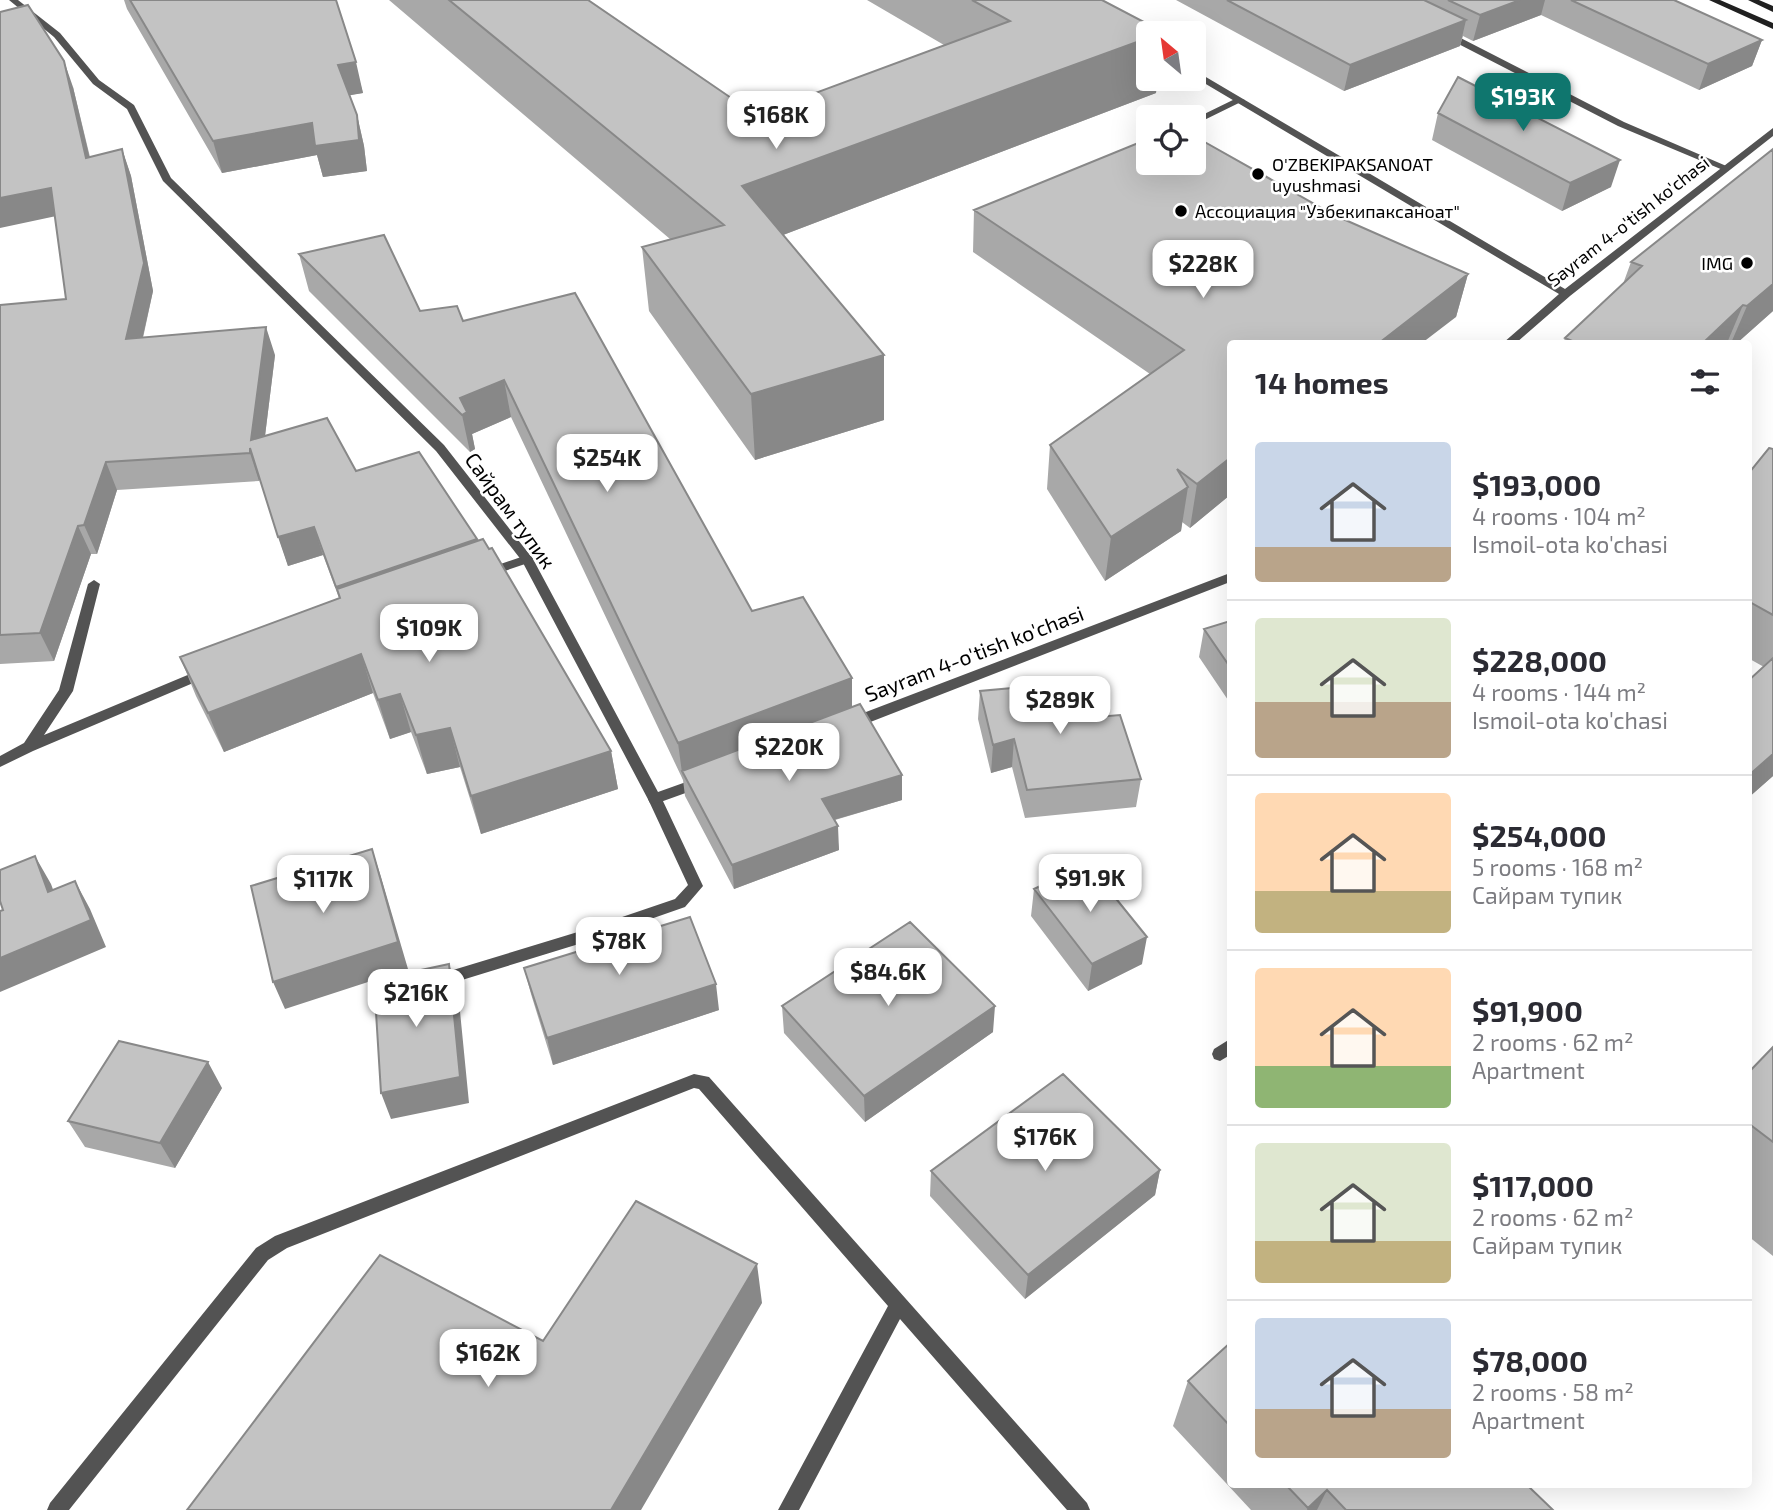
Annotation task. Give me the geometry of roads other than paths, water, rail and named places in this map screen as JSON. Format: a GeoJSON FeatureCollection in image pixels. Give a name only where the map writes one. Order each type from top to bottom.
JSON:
{"type":"FeatureCollection","features":[{"type":"Feature","properties":{"kind":"street","name":"Сайрам тупик"},"geometry":{"type":"LineString","coordinates":[[13,0],[57,35],[96,82],[131,107],[167,180],[440,449],[527,559],[655,799],[696,886],[680,903],[582,937],[416,988]]}},
{"type":"Feature","properties":{"kind":"street"},"geometry":{"type":"LineString","coordinates":[[1713,0],[1773,26]]}},
{"type":"Feature","properties":{"kind":"street"},"geometry":{"type":"LineString","coordinates":[[1752,0],[1773,9]]}},
{"type":"Feature","properties":{"kind":"street"},"geometry":{"type":"LineString","coordinates":[[1437,30],[1621,124],[1726,168]]}},
{"type":"Feature","properties":{"kind":"street"},"geometry":{"type":"LineString","coordinates":[[1206,80],[1566,293]]}},
{"type":"Feature","properties":{"kind":"street"},"geometry":{"type":"LineString","coordinates":[[1206,116],[1240,100]]}},
{"type":"Feature","properties":{"kind":"street","name":"Sayram 4-o'tish ko'chasi"},"geometry":{"type":"LineString","coordinates":[[1512,340],[1566,293],[1773,131]]}},
{"type":"Feature","properties":{"kind":"street"},"geometry":{"type":"LineString","coordinates":[[474,578],[527,559]]}},
{"type":"Feature","properties":{"kind":"street","name":"Sayram 4-o'tish ko'chasi"},"geometry":{"type":"LineString","coordinates":[[834,730],[1227,578]]}},
{"type":"Feature","properties":{"kind":"street"},"geometry":{"type":"LineString","coordinates":[[28,747],[66,691],[94,584]]}},
{"type":"Feature","properties":{"kind":"street"},"geometry":{"type":"LineString","coordinates":[[0,762],[28,747],[224,664]]}},
{"type":"Feature","properties":{"kind":"street"},"geometry":{"type":"LineString","coordinates":[[655,799],[719,774]]}},
{"type":"Feature","properties":{"kind":"street"},"geometry":{"type":"LineString","coordinates":[[57,1510],[262,1254],[281,1242],[694,1081],[703,1082],[1080,1510]]}},
{"type":"Feature","properties":{"kind":"street"},"geometry":{"type":"LineString","coordinates":[[788,1510],[899,1304]]}},
{"type":"Feature","properties":{"kind":"place","name":"O'ZBEKIPAKSANOAT uyushmasi"},"geometry":{"type":"Point","coordinates":[1258,174]}},
{"type":"Feature","properties":{"kind":"place","name":"Ассоциация \"Узбекипаксаноат\""},"geometry":{"type":"Point","coordinates":[1181,211]}},
{"type":"Feature","properties":{"kind":"place","name":"IMG"},"geometry":{"type":"Point","coordinates":[1747,263]}}]}
